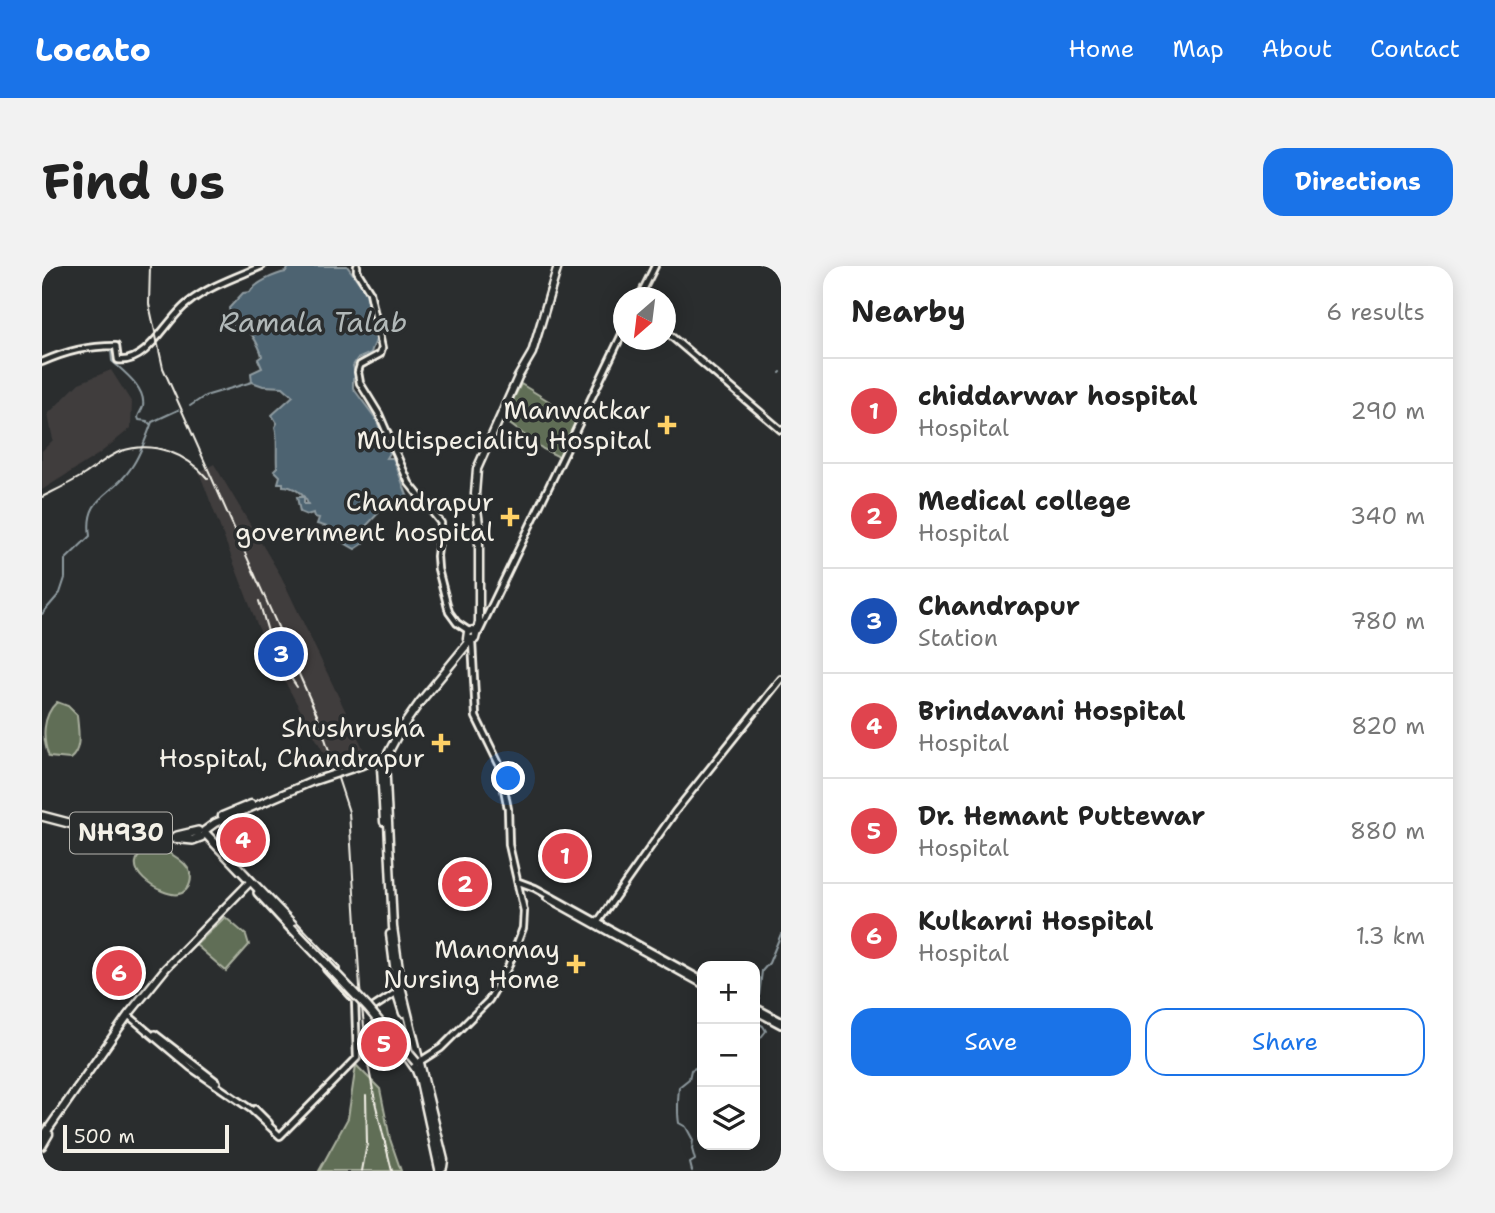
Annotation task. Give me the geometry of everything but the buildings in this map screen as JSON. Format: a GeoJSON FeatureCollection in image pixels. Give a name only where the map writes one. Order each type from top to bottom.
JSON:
{"type":"FeatureCollection","features":[{"type":"Feature","properties":{"kind":"highway","name":"NH930"},"geometry":{"type":"LineString","coordinates":[[42,814],[99,831],[193,840],[202,833],[351,985],[416,1062],[425,1081],[442,1168]]}},
{"type":"Feature","properties":{"kind":"highway","name":"NH930"},"geometry":{"type":"LineString","coordinates":[[249,883],[294,927],[417,1064],[442,1168]]}},
{"type":"Feature","properties":{"kind":"main road"},"geometry":{"type":"LineString","coordinates":[[42,362],[71,350],[95,346],[116,345],[118,360],[124,361],[141,354],[188,303],[202,293],[262,266]]}},
{"type":"Feature","properties":{"kind":"main road"},"geometry":{"type":"LineString","coordinates":[[356,266],[370,292],[382,348],[380,354],[360,365],[360,383],[379,414],[409,483],[441,523],[438,569],[449,612],[472,637]]}},
{"type":"Feature","properties":{"kind":"main road"},"geometry":{"type":"LineString","coordinates":[[558,266],[533,353],[517,380],[477,470],[475,494],[479,524],[479,622],[472,637],[475,717],[499,764],[508,809],[509,845],[524,911],[523,928],[489,1000],[442,1048],[417,1064],[397,978],[389,897],[383,760],[415,701],[472,637],[614,350]]}},
{"type":"Feature","properties":{"kind":"main road"},"geometry":{"type":"LineString","coordinates":[[644,287],[653,268],[646,267]]}},
{"type":"Feature","properties":{"kind":"main road"},"geometry":{"type":"LineString","coordinates":[[676,341],[781,430]]}},
{"type":"Feature","properties":{"kind":"main road"},"geometry":{"type":"LineString","coordinates":[[597,923],[675,812],[781,679]]}},
{"type":"Feature","properties":{"kind":"main road"},"geometry":{"type":"LineString","coordinates":[[202,833],[207,823],[233,811],[368,762],[383,760]]}},
{"type":"Feature","properties":{"kind":"main road"},"geometry":{"type":"LineString","coordinates":[[43,1141],[130,1015],[201,930],[249,883]]}},
{"type":"Feature","properties":{"kind":"main road"},"geometry":{"type":"LineString","coordinates":[[519,884],[535,888],[697,979]]}},
{"type":"Feature","properties":{"kind":"main road"},"geometry":{"type":"LineString","coordinates":[[519,884],[697,979]]}},
{"type":"Feature","properties":{"kind":"main road"},"geometry":{"type":"LineString","coordinates":[[130,1015],[181,1056],[258,1111],[280,1135],[357,1059],[355,1004],[352,997],[257,893]]}},
{"type":"Feature","properties":{"kind":"main road"},"geometry":{"type":"LineString","coordinates":[[399,991],[374,1007],[371,1016],[407,1056]]}},
{"type":"Feature","properties":{"kind":"main road"},"geometry":{"type":"LineString","coordinates":[[760,1011],[781,1023]]}},
{"type":"Feature","properties":{"kind":"shaded area"},"geometry":{"type":"Polygon","coordinates":[[[111,370],[132,403],[131,428],[99,454],[42,490],[42,451],[53,440],[48,414],[79,383],[111,370]]]}},
{"type":"Feature","properties":{"kind":"shaded area"},"geometry":{"type":"Polygon","coordinates":[[[214,464],[281,576],[365,752],[359,758],[333,770],[258,627],[199,472],[214,464]]]}},
{"type":"Feature","properties":{"kind":"green space"},"geometry":{"type":"Polygon","coordinates":[[[521,384],[578,419],[559,457],[543,449],[503,419],[521,384]]]}},
{"type":"Feature","properties":{"kind":"green space"},"geometry":{"type":"Polygon","coordinates":[[[57,702],[68,706],[77,715],[78,745],[70,759],[49,757],[47,750],[44,735],[46,721],[57,702]]]}},
{"type":"Feature","properties":{"kind":"green space"},"geometry":{"type":"Polygon","coordinates":[[[151,847],[165,851],[185,864],[191,876],[184,891],[172,894],[162,891],[152,886],[138,871],[136,863],[140,855],[151,847]]]}},
{"type":"Feature","properties":{"kind":"green space"},"geometry":{"type":"Polygon","coordinates":[[[225,917],[246,935],[249,945],[226,971],[196,945],[225,917]]]}},
{"type":"Feature","properties":{"kind":"green space"},"geometry":{"type":"Polygon","coordinates":[[[356,1065],[380,1089],[390,1139],[401,1171],[319,1171],[348,1118],[356,1065]]]}},
{"type":"Feature","properties":{"kind":"water","name":"Ramala Talab"},"geometry":{"type":"Polygon","coordinates":[[[347,266],[367,293],[376,340],[371,353],[357,359],[353,366],[356,377],[353,379],[353,388],[376,419],[390,453],[387,458],[393,458],[408,498],[392,506],[385,506],[366,526],[367,538],[355,549],[334,537],[328,527],[317,524],[319,518],[314,517],[313,513],[307,515],[300,512],[297,497],[304,497],[301,493],[278,483],[280,476],[274,470],[277,467],[277,423],[272,415],[293,396],[283,387],[263,386],[252,382],[251,373],[262,368],[258,359],[262,356],[261,351],[245,323],[238,328],[232,327],[236,322],[229,308],[243,293],[250,292],[266,279],[286,272],[289,267],[347,266]]]}},
{"type":"Feature","properties":{"kind":"waterway"},"geometry":{"type":"LineString","coordinates":[[111,350],[112,361],[133,381],[141,393],[143,406],[139,420],[147,421],[151,425]]}},
{"type":"Feature","properties":{"kind":"waterway"},"geometry":{"type":"LineString","coordinates":[[190,406],[205,396],[252,382]]}},
{"type":"Feature","properties":{"kind":"waterway"},"geometry":{"type":"LineString","coordinates":[[42,614],[60,593],[65,578],[65,560],[90,536],[91,512],[96,504],[131,468],[152,422],[178,410]]}},
{"type":"Feature","properties":{"kind":"waterway"},"geometry":{"type":"LineString","coordinates":[[760,988],[762,971],[769,963],[781,934]]}},
{"type":"Feature","properties":{"kind":"waterway"},"geometry":{"type":"LineString","coordinates":[[760,1024],[766,1031],[760,1039]]}},
{"type":"Feature","properties":{"kind":"waterway"},"geometry":{"type":"LineString","coordinates":[[692,1171],[690,1163],[695,1160],[693,1140],[686,1127],[679,1123],[679,1087],[689,1079],[691,1070],[697,1067]]}},
{"type":"Feature","properties":{"kind":"railway"},"geometry":{"type":"LineString","coordinates":[[150,266],[149,304],[163,368],[318,717],[349,812],[360,988],[368,1064],[392,1171]]}},
{"type":"Feature","properties":{"kind":"railway"},"geometry":{"type":"LineString","coordinates":[[42,497],[121,451],[133,448],[169,451],[200,470],[208,479]]}},
{"type":"Feature","properties":{"kind":"railway"},"geometry":{"type":"LineString","coordinates":[[259,601],[271,642],[280,662],[297,687]]}},
{"type":"Feature","properties":{"kind":"railway"},"geometry":{"type":"LineString","coordinates":[[362,1171],[367,1144],[366,1095]]}},
{"type":"Feature","properties":{"kind":"place","name":"Manwatkar Multispeciality Hospital"},"geometry":{"type":"Point","coordinates":[667,425]}},
{"type":"Feature","properties":{"kind":"place","name":"Chandrapur government hospital"},"geometry":{"type":"Point","coordinates":[510,517]}},
{"type":"Feature","properties":{"kind":"place","name":"Chandrapur"},"geometry":{"type":"Point","coordinates":[281,654]}},
{"type":"Feature","properties":{"kind":"place","name":"Shushrusha Hospital, Chandrapur"},"geometry":{"type":"Point","coordinates":[441,743]}},
{"type":"Feature","properties":{"kind":"place","name":"Brindavani Hospital"},"geometry":{"type":"Point","coordinates":[243,840]}},
{"type":"Feature","properties":{"kind":"place","name":"chiddarwar hospital"},"geometry":{"type":"Point","coordinates":[565,856]}},
{"type":"Feature","properties":{"kind":"place","name":"Medical college"},"geometry":{"type":"Point","coordinates":[465,884]}},
{"type":"Feature","properties":{"kind":"place","name":"Manomay Nursing Home"},"geometry":{"type":"Point","coordinates":[576,964]}},
{"type":"Feature","properties":{"kind":"place","name":"Kulkarni Hospital"},"geometry":{"type":"Point","coordinates":[119,973]}},
{"type":"Feature","properties":{"kind":"place","name":"Dr. Hemant Puttewar"},"geometry":{"type":"Point","coordinates":[384,1044]}}]}
